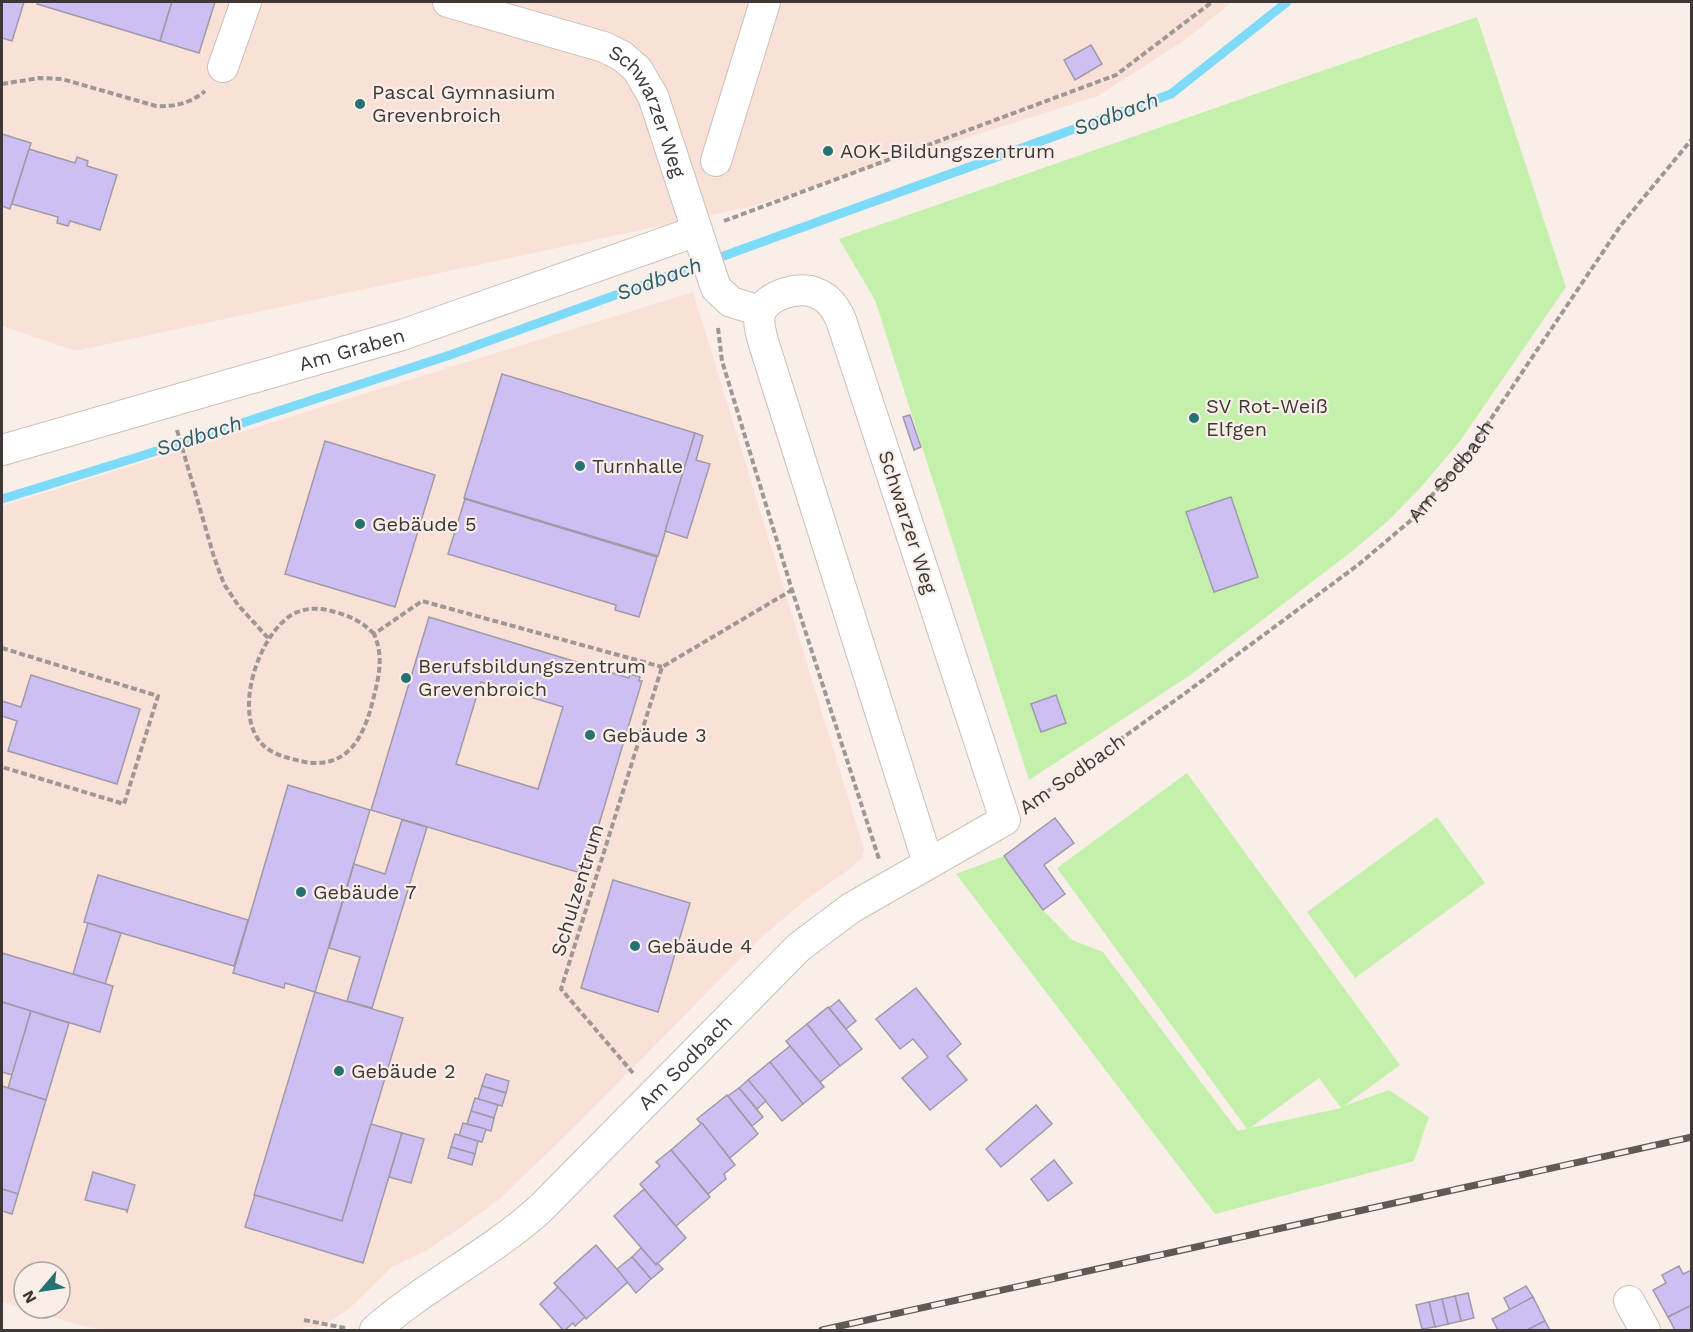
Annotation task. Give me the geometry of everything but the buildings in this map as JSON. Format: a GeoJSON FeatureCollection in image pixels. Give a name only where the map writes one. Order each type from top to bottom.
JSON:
{"type":"FeatureCollection","features":[{"type":"Feature","properties":{"kind":"street"},"geometry":{"type":"LineString","coordinates":[[223,67],[246,2]]}},
{"type":"Feature","properties":{"kind":"street","name":"Schwarzer Weg"},"geometry":{"type":"LineString","coordinates":[[448,2],[604,47],[629,62],[643,78],[657,105],[716,288]]}},
{"type":"Feature","properties":{"kind":"street"},"geometry":{"type":"LineString","coordinates":[[716,161],[765,2]]}},
{"type":"Feature","properties":{"kind":"street","name":"Am Graben"},"geometry":{"type":"LineString","coordinates":[[2,450],[402,335],[697,231]]}},
{"type":"Feature","properties":{"kind":"street"},"geometry":{"type":"LineString","coordinates":[[716,288],[731,302],[761,311],[760,325],[764,341],[928,863]]}},
{"type":"Feature","properties":{"kind":"street","name":"Schwarzer Weg"},"geometry":{"type":"LineString","coordinates":[[761,311],[772,299],[781,295],[808,291],[827,299],[837,312],[1005,820]]}},
{"type":"Feature","properties":{"kind":"street","name":"Am Sodbach"},"geometry":{"type":"LineString","coordinates":[[362,1329],[404,1306],[530,1218],[789,956],[852,908],[1005,820]]}},
{"type":"Feature","properties":{"kind":"street"},"geometry":{"type":"LineString","coordinates":[[1629,1301],[1645,1330]]}},
{"type":"Feature","properties":{"kind":"path"},"geometry":{"type":"LineString","coordinates":[[697,231],[1116,75],[1212,2]]}},
{"type":"Feature","properties":{"kind":"path"},"geometry":{"type":"LineString","coordinates":[[2,84],[39,78],[62,79],[156,106],[167,107],[185,103],[201,94],[217,78],[223,67]]}},
{"type":"Feature","properties":{"kind":"path","name":"Am Sodbach"},"geometry":{"type":"LineString","coordinates":[[1005,820],[1193,687],[1358,565],[1409,522],[1466,456],[1609,242],[1692,139]]}},
{"type":"Feature","properties":{"kind":"path"},"geometry":{"type":"LineString","coordinates":[[716,288],[718,341],[722,361],[792,590],[888,886]]}},
{"type":"Feature","properties":{"kind":"path"},"geometry":{"type":"LineString","coordinates":[[174,420],[224,584],[238,605],[269,639]]}},
{"type":"Feature","properties":{"kind":"path"},"geometry":{"type":"LineString","coordinates":[[374,634],[422,601],[662,667],[792,590]]}},
{"type":"Feature","properties":{"kind":"path"},"geometry":{"type":"LineString","coordinates":[[316,608],[350,616],[367,626],[374,634],[380,653],[380,673],[366,726],[355,745],[343,756],[318,762],[294,759],[269,749],[252,727],[249,717],[250,694],[257,668],[269,639],[289,617],[316,608]]}},
{"type":"Feature","properties":{"kind":"path"},"geometry":{"type":"LineString","coordinates":[[2,648],[158,696],[124,804],[2,767]]}},
{"type":"Feature","properties":{"kind":"path","name":"Schulzentrum"},"geometry":{"type":"LineString","coordinates":[[652,1096],[561,989],[662,667]]}},
{"type":"Feature","properties":{"kind":"path"},"geometry":{"type":"LineString","coordinates":[[304,1320],[362,1329]]}},
{"type":"Feature","properties":{"kind":"shaded area","name":"Pascal Gymnasium Grevenbroich"},"geometry":{"type":"Polygon","coordinates":[[[2,2],[1232,2],[1185,40],[1098,96],[749,207],[75,351],[2,326],[2,2]]]}},
{"type":"Feature","properties":{"kind":"shaded area","name":"Berufsbildungszentrum Grevenbroich"},"geometry":{"type":"Polygon","coordinates":[[[693,292],[864,849],[862,858],[764,935],[500,1199],[424,1252],[392,1267],[349,1309],[318,1329],[306,1326],[301,1330],[109,1330],[87,1327],[63,1320],[72,1320],[72,1260],[12,1260],[12,1305],[2,1302],[2,506],[693,292]]]}},
{"type":"Feature","properties":{"kind":"green space","name":"SV Rot-Weiß Elfgen"},"geometry":{"type":"Polygon","coordinates":[[[1477,17],[1566,287],[1460,441],[1422,486],[1389,520],[1351,552],[1189,676],[1029,780],[875,300],[839,239],[1477,17]]]}},
{"type":"Feature","properties":{"kind":"green space"},"geometry":{"type":"Polygon","coordinates":[[[1187,773],[1400,1065],[1344,1106],[1389,1090],[1429,1117],[1414,1161],[1215,1214],[956,874],[1004,856],[1043,910],[1072,940],[1103,952],[1238,1131],[1247,1129],[1057,868],[1187,773]],[[1319,1078],[1250,1128],[1341,1108],[1319,1078]]]}},
{"type":"Feature","properties":{"kind":"green space"},"geometry":{"type":"Polygon","coordinates":[[[1437,817],[1485,883],[1355,978],[1307,912],[1437,817]]]}},
{"type":"Feature","properties":{"kind":"waterway","name":"Sodbach"},"geometry":{"type":"LineString","coordinates":[[2,499],[450,355],[1171,94],[1287,2]]}},
{"type":"Feature","properties":{"kind":"railway"},"geometry":{"type":"LineString","coordinates":[[822,1330],[1692,1137]]}},
{"type":"Feature","properties":{"kind":"place","name":"Pascal Gymnasium Grevenbroich"},"geometry":{"type":"Point","coordinates":[360,104]}},
{"type":"Feature","properties":{"kind":"place","name":"AOK-Bildungszentrum"},"geometry":{"type":"Point","coordinates":[828,151]}},
{"type":"Feature","properties":{"kind":"place","name":"SV Rot-Weiß Elfgen"},"geometry":{"type":"Point","coordinates":[1194,418]}},
{"type":"Feature","properties":{"kind":"place","name":"Turnhalle"},"geometry":{"type":"Point","coordinates":[580,466]}},
{"type":"Feature","properties":{"kind":"place","name":"Gebäude 5"},"geometry":{"type":"Point","coordinates":[360,524]}},
{"type":"Feature","properties":{"kind":"place","name":"Berufsbildungszentrum Grevenbroich"},"geometry":{"type":"Point","coordinates":[406,678]}},
{"type":"Feature","properties":{"kind":"place","name":"Gebäude 3"},"geometry":{"type":"Point","coordinates":[590,735]}},
{"type":"Feature","properties":{"kind":"place","name":"Gebäude 7"},"geometry":{"type":"Point","coordinates":[301,892]}},
{"type":"Feature","properties":{"kind":"place","name":"Gebäude 4"},"geometry":{"type":"Point","coordinates":[635,946]}},
{"type":"Feature","properties":{"kind":"place","name":"Gebäude 2"},"geometry":{"type":"Point","coordinates":[339,1071]}}]}
